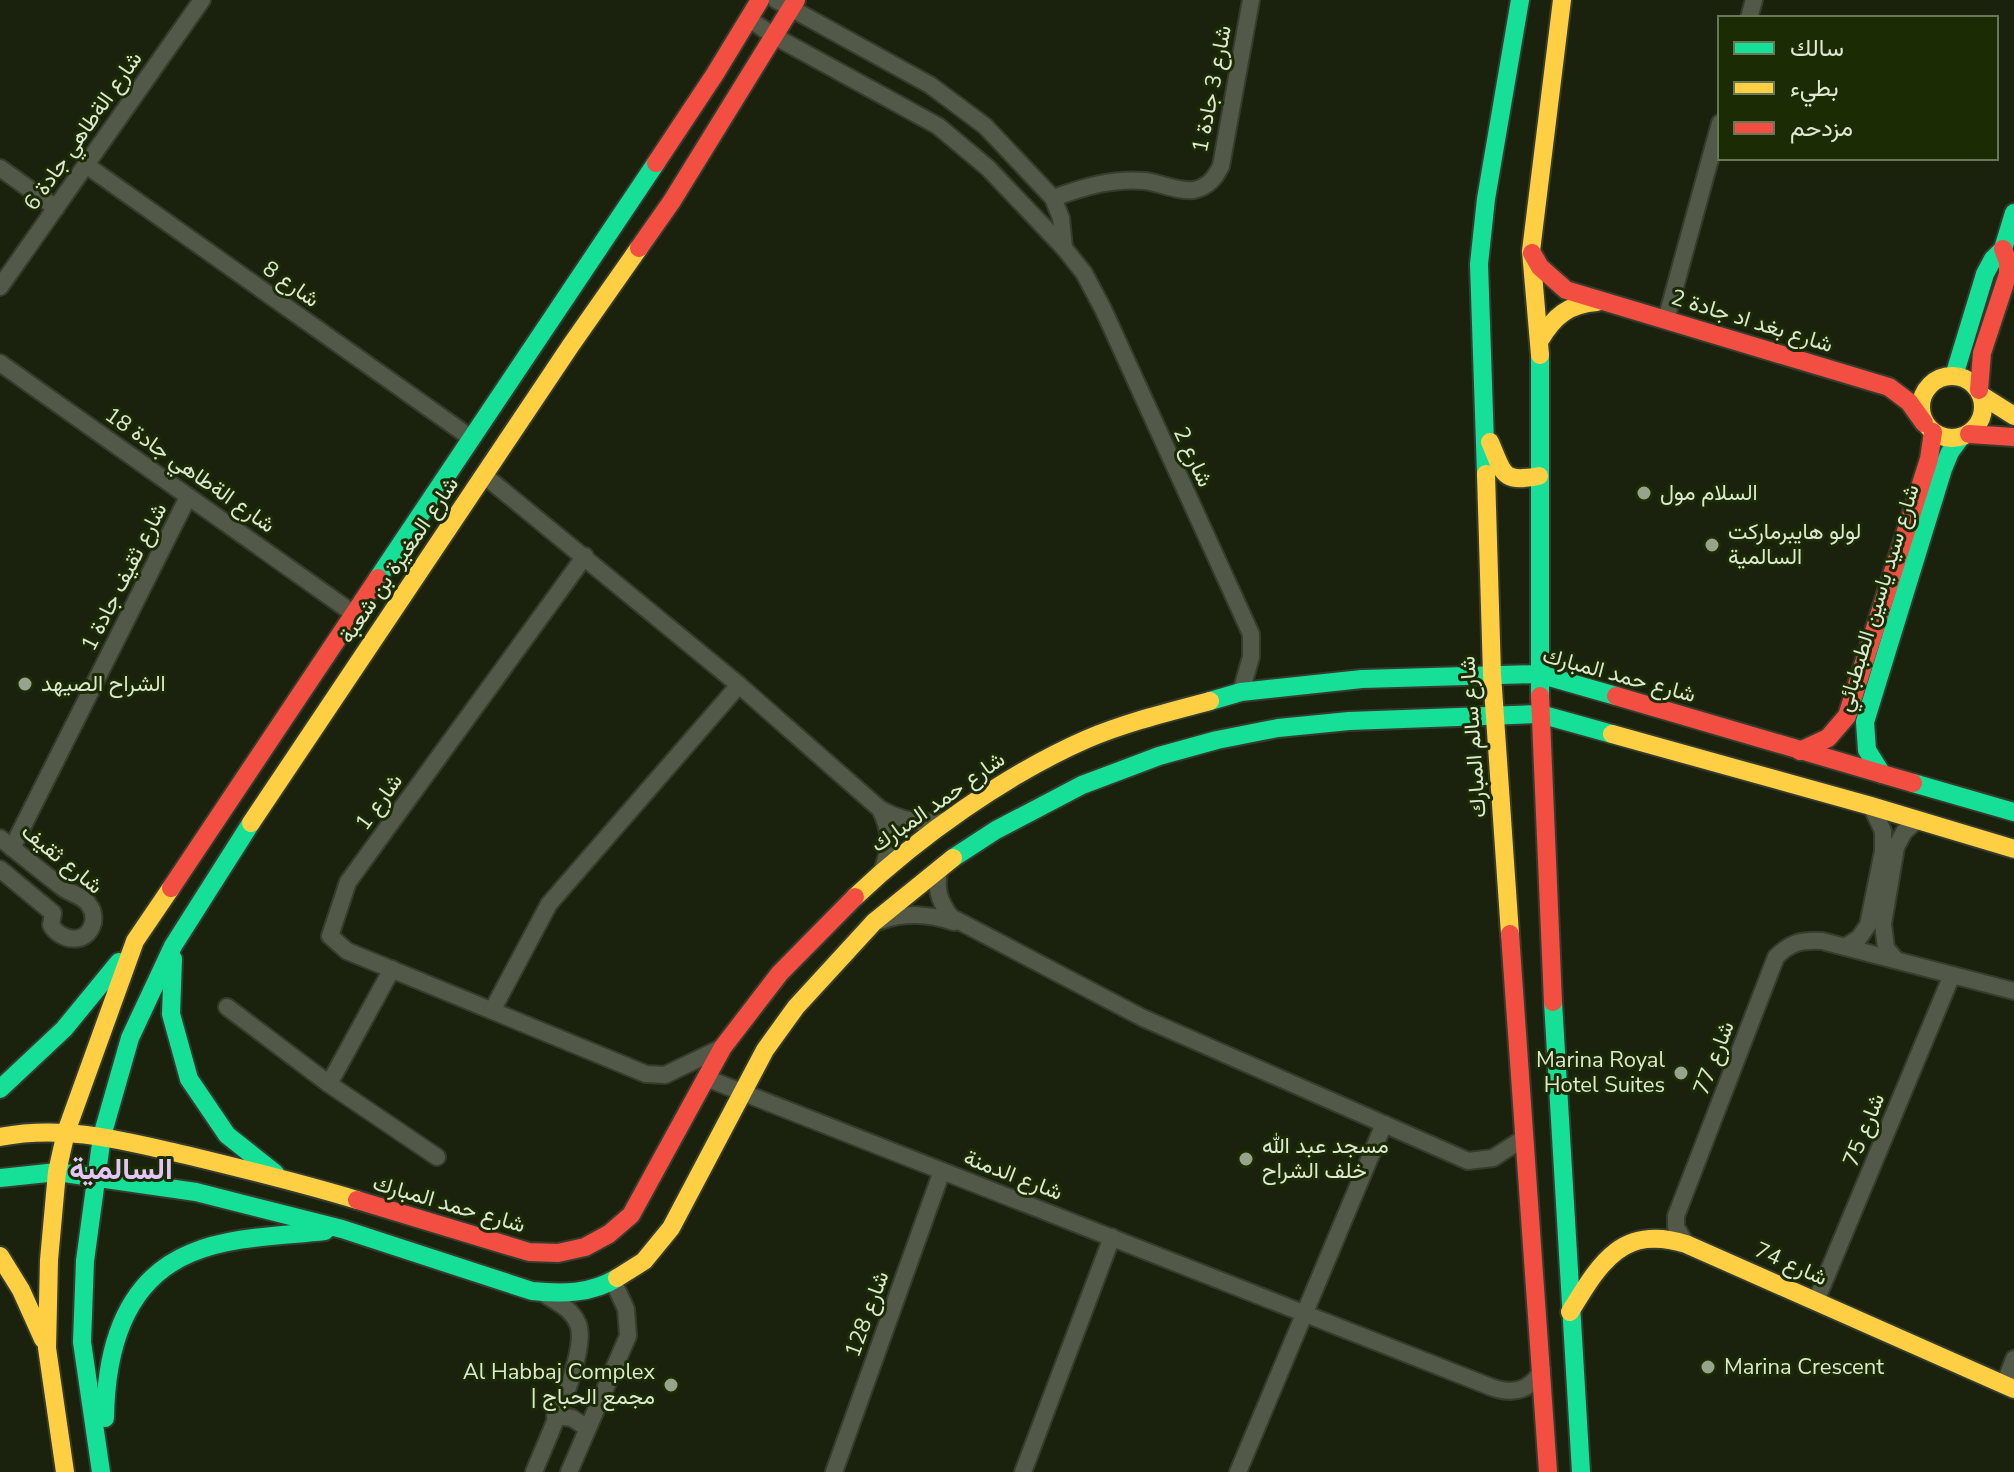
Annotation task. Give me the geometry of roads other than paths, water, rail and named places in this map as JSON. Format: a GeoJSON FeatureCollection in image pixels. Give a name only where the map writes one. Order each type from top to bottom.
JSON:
{"type":"FeatureCollection","features":[{"type":"Feature","properties":{"kind":"main road","name":"شارع المغيرة بن شعبة"},"geometry":{"type":"LineString","coordinates":[[66,1132],[135,941],[698,100],[760,0]]}},
{"type":"Feature","properties":{"kind":"main road","name":"شارع سالم المبارك"},"geometry":{"type":"LineString","coordinates":[[1520,0],[1486,199],[1479,264],[1492,674],[1548,1472]]}},
{"type":"Feature","properties":{"kind":"main road"},"geometry":{"type":"LineString","coordinates":[[1562,0],[1531,251],[1540,340],[1539,674],[1546,882],[1581,1472]]}},
{"type":"Feature","properties":{"kind":"main road","name":"شارع المغيرة بن شعبة"},"geometry":{"type":"LineString","coordinates":[[102,1136],[130,1038],[173,946],[240,839],[571,345],[672,201],[774,36],[788,3]]}},
{"type":"Feature","properties":{"kind":"main road"},"geometry":{"type":"LineString","coordinates":[[1954,376],[1988,266],[2003,249],[2014,213]]}},
{"type":"Feature","properties":{"kind":"main road"},"geometry":{"type":"LineString","coordinates":[[1965,436],[1981,421],[1982,353],[2008,274],[2003,249]]}},
{"type":"Feature","properties":{"kind":"main road","name":"شارع بغد اد جادة 2"},"geometry":{"type":"LineString","coordinates":[[1531,251],[1540,267],[1566,290],[1889,387],[1909,402],[1928,428]]}},
{"type":"Feature","properties":{"kind":"main road","name":"شارع بغد اد جادة 2"},"geometry":{"type":"LineString","coordinates":[[1540,340],[1549,322],[1563,309],[1581,302],[1601,302]]}},
{"type":"Feature","properties":{"kind":"main road"},"geometry":{"type":"LineString","coordinates":[[2014,416],[1980,393],[1972,383],[1954,376],[1946,376],[1932,383],[1922,398],[1928,428],[1947,438],[2014,437]]}},
{"type":"Feature","properties":{"kind":"main road","name":"شارع بغد اد جادة 2"},"geometry":{"type":"LineString","coordinates":[[1889,387],[1932,383]]}},
{"type":"Feature","properties":{"kind":"main road"},"geometry":{"type":"LineString","coordinates":[[1483,421],[1496,462],[1504,474],[1516,480],[1539,476]]}},
{"type":"Feature","properties":{"kind":"main road","name":"شارع سيد ياسين الطبطبائي"},"geometry":{"type":"LineString","coordinates":[[1882,774],[1868,754],[1864,738],[1868,680],[1929,459],[1928,428]]}},
{"type":"Feature","properties":{"kind":"main road","name":"شارع سيد ياسين الطبطبائي"},"geometry":{"type":"LineString","coordinates":[[1800,751],[1823,742],[1841,726],[1851,704],[1868,680],[1946,460],[1965,436]]}},
{"type":"Feature","properties":{"kind":"main road","name":"شارع حمد المبارك"},"geometry":{"type":"LineString","coordinates":[[102,1136],[280,1177],[515,1249],[544,1255],[577,1251],[604,1240],[631,1215],[723,1047],[780,973],[882,871],[947,821],[1038,762],[1090,738],[1146,718],[1241,692],[1362,679],[1539,674],[2014,812]]}},
{"type":"Feature","properties":{"kind":"main road"},"geometry":{"type":"LineString","coordinates":[[0,1178],[57,1172],[196,1192],[342,1229],[544,1294],[594,1289],[644,1261],[671,1228],[765,1050],[796,1007],[874,922],[940,867],[996,830],[1082,785],[1159,756],[1278,728],[1349,721],[1540,714],[2014,849]]}},
{"type":"Feature","properties":{"kind":"main road"},"geometry":{"type":"LineString","coordinates":[[1507,876],[1518,869],[1528,868],[1546,882]]}},
{"type":"Feature","properties":{"kind":"main road"},"geometry":{"type":"LineString","coordinates":[[0,1089],[30,1064],[86,1006],[135,941]]}},
{"type":"Feature","properties":{"kind":"main road"},"geometry":{"type":"LineString","coordinates":[[173,946],[171,1014],[189,1079],[227,1135],[280,1177]]}},
{"type":"Feature","properties":{"kind":"main road"},"geometry":{"type":"LineString","coordinates":[[0,1137],[25,1132],[102,1136],[85,1261],[82,1342],[104,1472]]}},
{"type":"Feature","properties":{"kind":"main road"},"geometry":{"type":"LineString","coordinates":[[65,1472],[47,1348],[49,1260],[57,1172],[66,1132]]}},
{"type":"Feature","properties":{"kind":"main road"},"geometry":{"type":"LineString","coordinates":[[104,1472],[105,1395],[111,1345],[129,1303],[156,1273],[190,1253],[228,1243],[342,1229]]}},
{"type":"Feature","properties":{"kind":"main road","name":"شارع 74"},"geometry":{"type":"LineString","coordinates":[[1570,1312],[1599,1268],[1623,1247],[1653,1237],[1686,1244],[2009,1387]]}},
{"type":"Feature","properties":{"kind":"main road"},"geometry":{"type":"LineString","coordinates":[[0,1256],[21,1290],[47,1348]]}},
{"type":"Feature","properties":{"kind":"street","name":"شارع الةطاهي جادة 6"},"geometry":{"type":"LineString","coordinates":[[0,287],[202,0]]}},
{"type":"Feature","properties":{"kind":"street","name":"شارع 3 جادة 1"},"geometry":{"type":"LineString","coordinates":[[1053,198],[1111,181],[1140,181],[1191,190],[1210,183],[1222,159],[1251,0]]}},
{"type":"Feature","properties":{"kind":"street","name":"شارع 2"},"geometry":{"type":"LineString","coordinates":[[788,3],[930,85],[1009,149],[1053,198],[1061,218],[1064,248]]}},
{"type":"Feature","properties":{"kind":"street","name":"شارع 2"},"geometry":{"type":"LineString","coordinates":[[749,19],[774,36],[938,126],[988,168],[1084,273],[1251,634],[1251,657],[1241,692]]}},
{"type":"Feature","properties":{"kind":"street"},"geometry":{"type":"LineString","coordinates":[[1666,320],[1718,130]]}},
{"type":"Feature","properties":{"kind":"street","name":"شارع 8"},"geometry":{"type":"LineString","coordinates":[[86,165],[471,438]]}},
{"type":"Feature","properties":{"kind":"street"},"geometry":{"type":"LineString","coordinates":[[0,168],[56,208]]}},
{"type":"Feature","properties":{"kind":"street","name":"شارع الةطاهي جادة 18"},"geometry":{"type":"LineString","coordinates":[[0,363],[354,614]]}},
{"type":"Feature","properties":{"kind":"street"},"geometry":{"type":"LineString","coordinates":[[485,476],[739,685],[880,809],[905,821],[947,821]]}},
{"type":"Feature","properties":{"kind":"street","name":"شارع ثقيف جادة 1"},"geometry":{"type":"LineString","coordinates":[[6,843],[188,497]]}},
{"type":"Feature","properties":{"kind":"street","name":"شارع 1"},"geometry":{"type":"LineString","coordinates":[[585,556],[348,882],[330,936],[347,951],[654,1076],[665,1075],[723,1047]]}},
{"type":"Feature","properties":{"kind":"street"},"geometry":{"type":"LineString","coordinates":[[493,1009],[549,904],[739,685]]}},
{"type":"Feature","properties":{"kind":"street"},"geometry":{"type":"LineString","coordinates":[[1845,947],[1859,938],[1868,925],[1881,864],[1883,831],[1871,806]]}},
{"type":"Feature","properties":{"kind":"street"},"geometry":{"type":"LineString","coordinates":[[880,809],[887,826],[889,844],[882,871]]}},
{"type":"Feature","properties":{"kind":"street"},"geometry":{"type":"LineString","coordinates":[[1896,960],[1886,948],[1883,924],[1896,847],[1904,832],[1917,820]]}},
{"type":"Feature","properties":{"kind":"street","name":"شارع ثقيف"},"geometry":{"type":"LineString","coordinates":[[0,869],[53,913],[51,925],[56,933],[73,940],[89,931],[93,913],[89,904],[67,891],[6,843]]}},
{"type":"Feature","properties":{"kind":"street"},"geometry":{"type":"LineString","coordinates":[[940,867],[937,893],[942,906],[962,925]]}},
{"type":"Feature","properties":{"kind":"street"},"geometry":{"type":"LineString","coordinates":[[874,922],[896,915],[918,914],[962,925],[1143,1018],[1468,1161],[1493,1158],[1524,1138]]}},
{"type":"Feature","properties":{"kind":"street","name":"شارع 77"},"geometry":{"type":"LineString","coordinates":[[1686,1244],[1676,1227],[1676,1216],[1776,957],[1786,947],[1800,940],[1822,941],[2014,991]]}},
{"type":"Feature","properties":{"kind":"street"},"geometry":{"type":"LineString","coordinates":[[329,1084],[392,969]]}},
{"type":"Feature","properties":{"kind":"street","name":"شارع 75"},"geometry":{"type":"LineString","coordinates":[[1816,1301],[1952,975]]}},
{"type":"Feature","properties":{"kind":"street"},"geometry":{"type":"LineString","coordinates":[[227,1007],[329,1084],[437,1157]]}},
{"type":"Feature","properties":{"kind":"street","name":"شارع الدمنة"},"geometry":{"type":"LineString","coordinates":[[706,1078],[1500,1390],[1508,1392],[1525,1388],[1542,1370]]}},
{"type":"Feature","properties":{"kind":"street"},"geometry":{"type":"LineString","coordinates":[[1238,1472],[1384,1124]]}},
{"type":"Feature","properties":{"kind":"street","name":"شارع 128"},"geometry":{"type":"LineString","coordinates":[[834,1472],[942,1171]]}},
{"type":"Feature","properties":{"kind":"street"},"geometry":{"type":"LineString","coordinates":[[1023,1472],[1112,1237]]}},
{"type":"Feature","properties":{"kind":"street"},"geometry":{"type":"LineString","coordinates":[[569,1472],[628,1336],[626,1309],[613,1281]]}},
{"type":"Feature","properties":{"kind":"street"},"geometry":{"type":"LineString","coordinates":[[534,1472],[581,1340],[571,1312],[544,1294]]}},
{"type":"Feature","properties":{"kind":"street"},"geometry":{"type":"LineString","coordinates":[[2009,1387],[2014,1359]]}},
{"type":"Feature","properties":{"kind":"street"},"geometry":{"type":"LineString","coordinates":[[555,1416],[572,1418],[587,1428]]}},
{"type":"Feature","properties":{"kind":"place","name":"السلام مول"},"geometry":{"type":"Point","coordinates":[1644,493]}},
{"type":"Feature","properties":{"kind":"place","name":"لولو هايبرماركت السالمية"},"geometry":{"type":"Point","coordinates":[1712,545]}},
{"type":"Feature","properties":{"kind":"place","name":"الشراح الصيهد"},"geometry":{"type":"Point","coordinates":[25,684]}},
{"type":"Feature","properties":{"kind":"place","name":"Marina Royal Hotel Suites"},"geometry":{"type":"Point","coordinates":[1681,1073]}},
{"type":"Feature","properties":{"kind":"place","name":"مسجد عبد الله خلف الشراح"},"geometry":{"type":"Point","coordinates":[1246,1159]}},
{"type":"Feature","properties":{"kind":"place","name":"Marina Crescent"},"geometry":{"type":"Point","coordinates":[1708,1367]}},
{"type":"Feature","properties":{"kind":"place","name":"Al Habbaj Complex | مجمع الحباج"},"geometry":{"type":"Point","coordinates":[671,1385]}},
{"type":"Feature","properties":{"kind":"district","name":"السالمية"},"geometry":{"type":"Point","coordinates":[121,1169]}}]}
